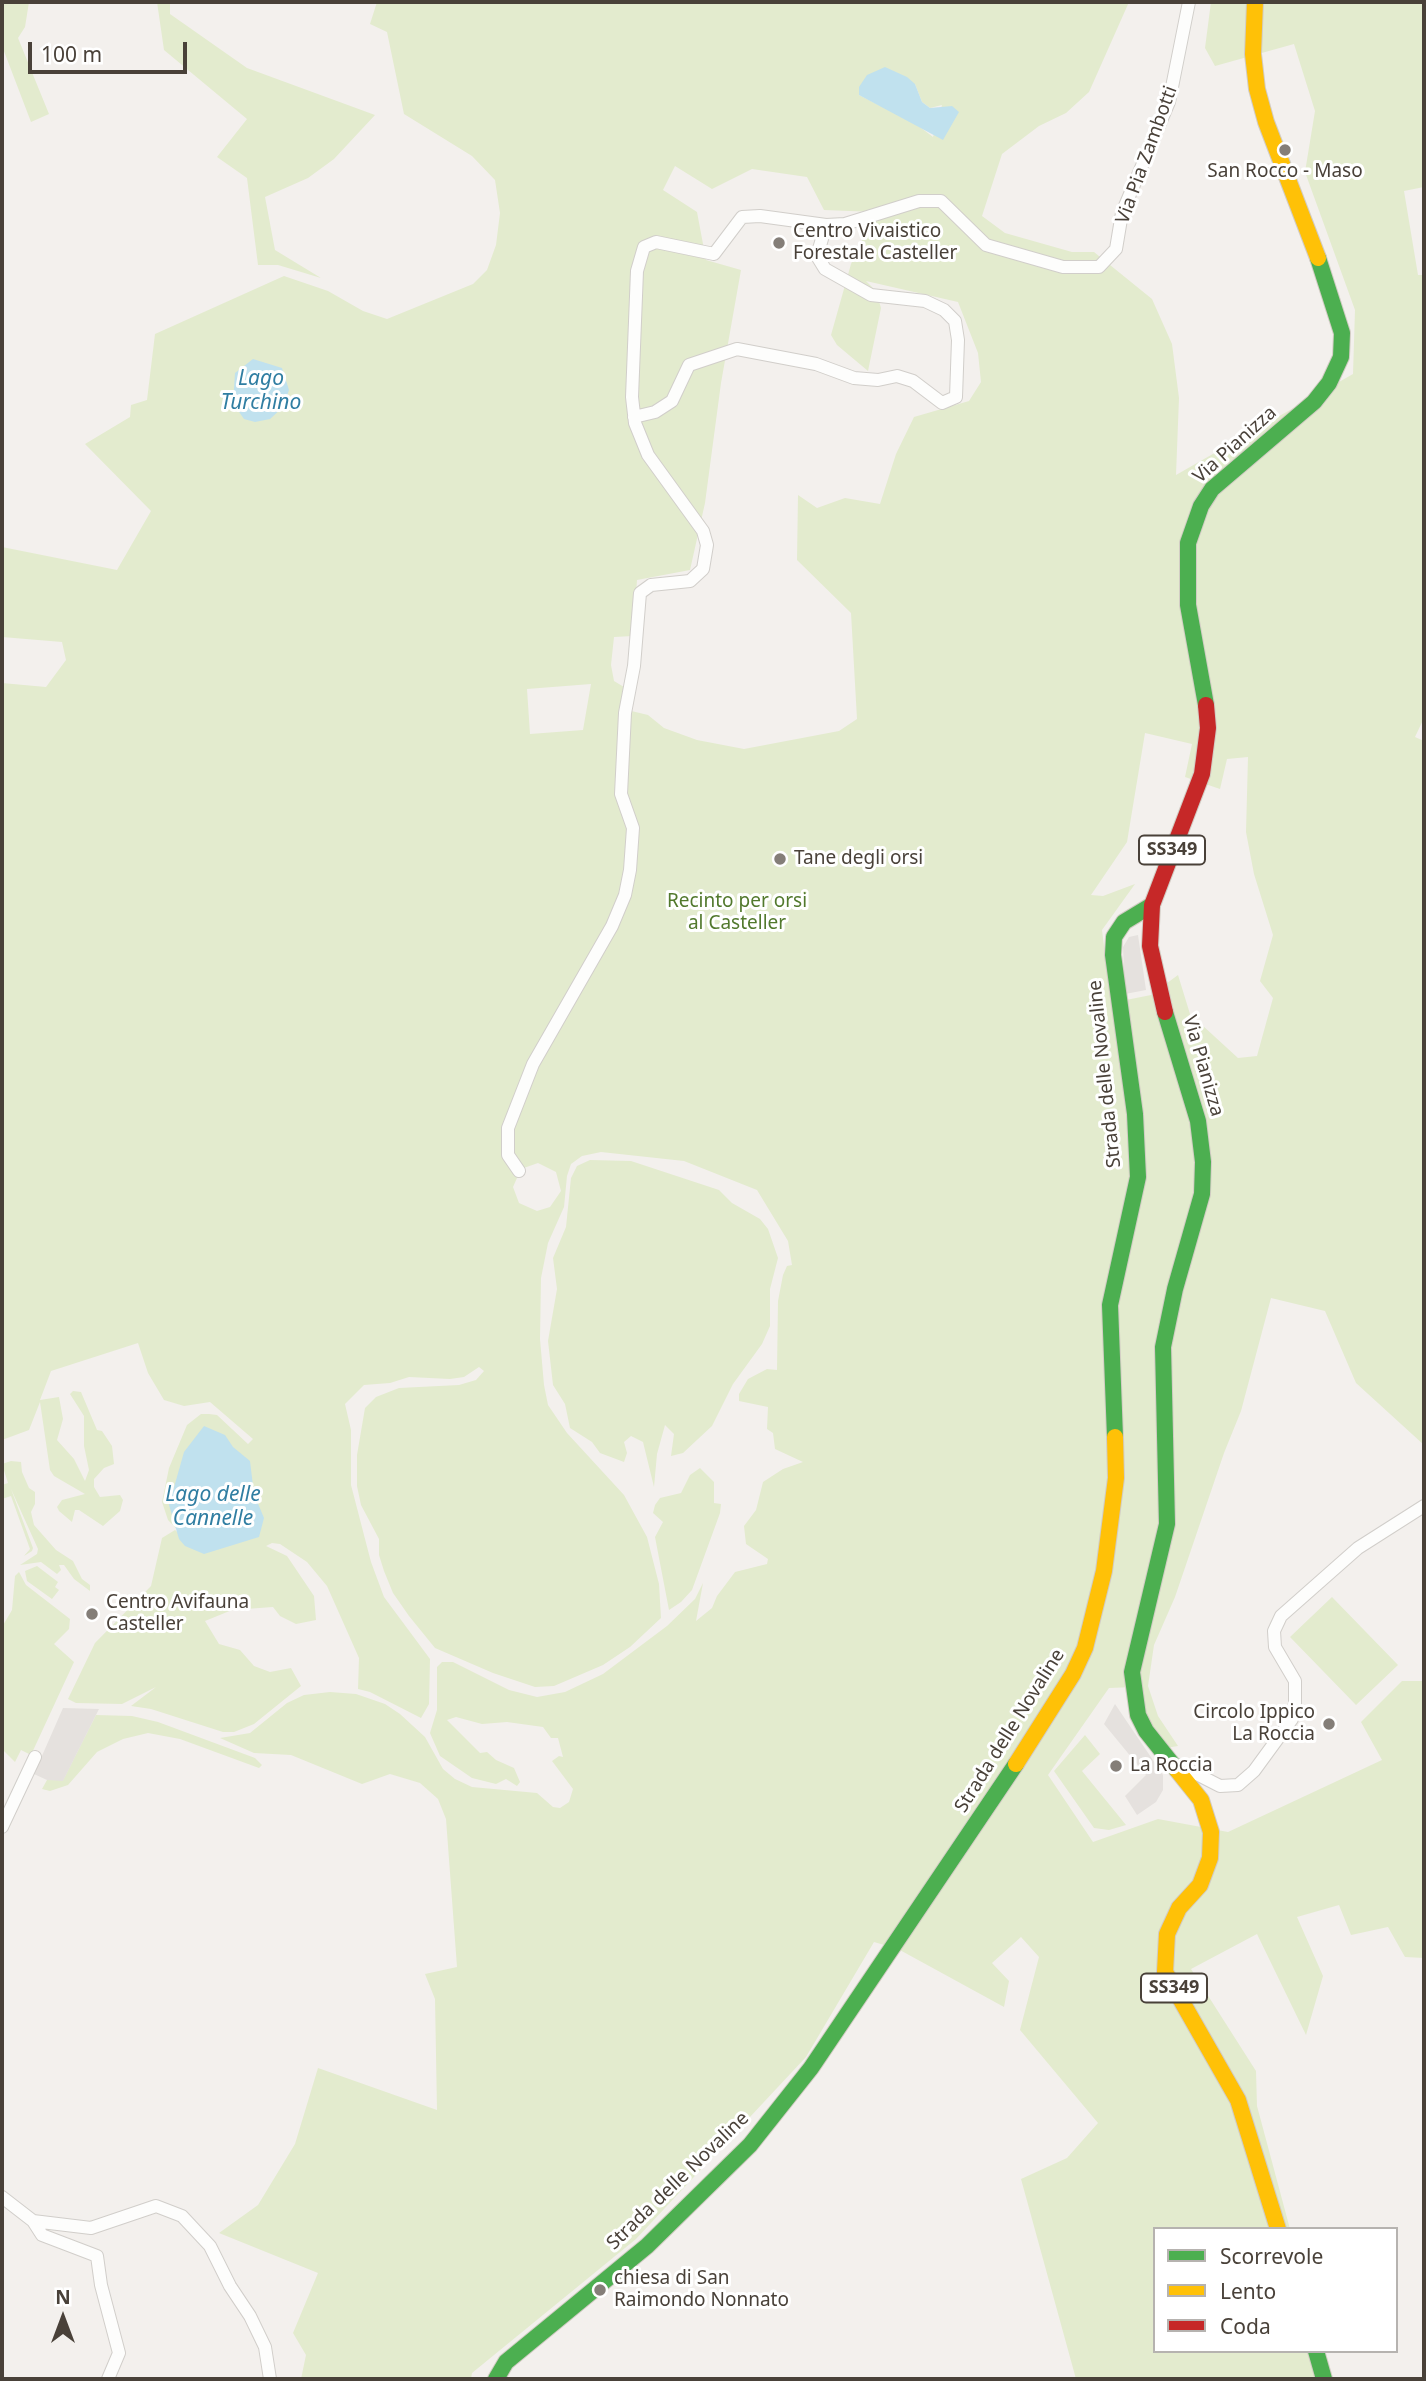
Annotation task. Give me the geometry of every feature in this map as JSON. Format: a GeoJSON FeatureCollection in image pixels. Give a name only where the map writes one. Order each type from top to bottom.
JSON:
{"type":"FeatureCollection","features":[{"type":"Feature","properties":{"kind":"main road","name":"Via Pianizza"},"geometry":{"type":"LineString","coordinates":[[1163,1754],[1138,1715],[1132,1672],[1167,1524],[1163,1347],[1175,1289],[1202,1194],[1203,1162],[1198,1121],[1153,968],[1150,946],[1152,905],[1202,774],[1208,728],[1206,698],[1188,605],[1186,563],[1192,524],[1212,489],[1314,402],[1329,383],[1341,357],[1342,333],[1334,301],[1266,122],[1257,89],[1253,54],[1255,2]]}},
{"type":"Feature","properties":{"kind":"main road","name":"Strada delle Novaline"},"geometry":{"type":"LineString","coordinates":[[496,2379],[506,2362],[647,2246],[750,2145],[811,2067],[897,1936],[976,1826],[1073,1674],[1085,1648],[1098,1597],[1116,1478],[1110,1305],[1138,1177],[1135,1114],[1113,955],[1114,937],[1124,922],[1152,905]]}},
{"type":"Feature","properties":{"kind":"main road","name":"SS349"},"geometry":{"type":"LineString","coordinates":[[1163,1754],[1201,1800],[1211,1832],[1210,1858],[1200,1885],[1179,1908],[1167,1934],[1165,1972],[1238,2100],[1277,2227]]}},
{"type":"Feature","properties":{"kind":"main road"},"geometry":{"type":"LineString","coordinates":[[1317,2353],[1324,2379]]}},
{"type":"Feature","properties":{"kind":"street","name":"Via Pia Zambotti"},"geometry":{"type":"LineString","coordinates":[[634,416],[632,397],[637,271],[645,247],[656,242],[714,254],[742,217],[760,216],[825,225],[845,224],[919,201],[941,201],[986,245],[1063,267],[1099,267],[1116,249],[1122,213],[1169,102],[1189,2]]}},
{"type":"Feature","properties":{"kind":"street"},"geometry":{"type":"LineString","coordinates":[[519,1171],[508,1155],[509,1128],[534,1064],[612,926],[625,895],[633,828],[621,794],[625,713],[634,666],[640,593],[651,585],[690,581],[703,569],[707,545],[698,524],[648,455],[634,416],[655,412],[672,401],[690,365],[737,349],[816,364],[854,378],[878,380],[897,376],[913,381],[942,403],[956,397],[958,340],[955,321],[944,310],[925,301],[871,295],[825,269],[817,256],[825,225]]}},
{"type":"Feature","properties":{"kind":"street","name":"Via Pianizza"},"geometry":{"type":"LineString","coordinates":[[1163,1754],[1190,1773],[1220,1786],[1238,1785],[1254,1770],[1292,1719],[1295,1703],[1295,1681],[1275,1647],[1274,1631],[1281,1616],[1358,1548],[1424,1506]]}},
{"type":"Feature","properties":{"kind":"street"},"geometry":{"type":"LineString","coordinates":[[2,1827],[35,1757]]}},
{"type":"Feature","properties":{"kind":"street"},"geometry":{"type":"LineString","coordinates":[[2,2197],[33,2221],[42,2235],[97,2256],[101,2285],[119,2353],[108,2379]]}},
{"type":"Feature","properties":{"kind":"street"},"geometry":{"type":"LineString","coordinates":[[33,2221],[91,2228],[156,2206],[182,2216],[211,2245],[230,2286],[250,2316],[265,2347],[270,2379]]}},
{"type":"Feature","properties":{"kind":"green space"},"geometry":{"type":"Polygon","coordinates":[[[2,2],[29,2],[25,27],[18,38],[49,114],[31,122],[2,46],[2,2]]]}},
{"type":"Feature","properties":{"kind":"green space"},"geometry":{"type":"Polygon","coordinates":[[[157,2],[170,2],[170,14],[247,68],[375,115],[334,159],[308,178],[265,197],[275,250],[321,278],[278,265],[258,265],[247,178],[217,157],[247,119],[164,50],[157,2]]]}},
{"type":"Feature","properties":{"kind":"green space","name":"Recinto per orsi al Casteller"},"geometry":{"type":"Polygon","coordinates":[[[377,2],[1129,2],[1089,92],[1066,113],[1039,126],[1002,154],[982,216],[1005,233],[1072,252],[1094,252],[1152,299],[1172,344],[1179,398],[1176,475],[1353,374],[1355,310],[1305,172],[1315,111],[1294,44],[1215,66],[1205,48],[1211,2],[1424,2],[1424,187],[1404,191],[1418,275],[1424,275],[1424,718],[1415,737],[1424,741],[1424,1445],[1356,1383],[1325,1311],[1271,1298],[1241,1411],[1175,1597],[1154,1645],[1148,1686],[1158,1716],[1178,1746],[1166,1748],[1150,1728],[1135,1687],[1109,1688],[1048,1775],[1093,1842],[1158,1819],[1228,1832],[1382,1760],[1361,1722],[1402,1681],[1424,1681],[1424,1958],[1405,1957],[1388,1927],[1351,1935],[1339,1905],[1297,1917],[1323,1976],[1306,2035],[1257,1934],[1191,1969],[1256,2071],[1257,2106],[1289,2227],[1153,2227],[1153,2353],[1324,2353],[1332,2379],[1076,2379],[1021,2179],[1067,2158],[1098,2123],[1020,2030],[1039,1957],[1021,1937],[992,1963],[1009,1981],[1004,2007],[898,1949],[874,1942],[806,2057],[636,2239],[472,2373],[471,2379],[301,2379],[306,2355],[293,2333],[318,2273],[219,2233],[258,2205],[295,2144],[318,2068],[437,2110],[435,1999],[425,1974],[457,1967],[446,1819],[438,1799],[420,1783],[390,1774],[362,1784],[291,1755],[254,1753],[220,1738],[250,1733],[287,1703],[304,1695],[330,1692],[356,1694],[385,1704],[400,1714],[425,1737],[443,1769],[455,1779],[472,1787],[537,1793],[553,1807],[560,1808],[569,1802],[573,1789],[552,1761],[559,1756],[563,1757],[558,1738],[551,1738],[543,1727],[507,1722],[482,1724],[456,1717],[447,1720],[480,1753],[487,1752],[496,1760],[514,1768],[520,1782],[517,1786],[506,1779],[496,1784],[472,1778],[440,1756],[430,1733],[437,1710],[437,1667],[442,1662],[453,1662],[509,1690],[537,1697],[565,1692],[603,1674],[667,1626],[695,1599],[703,1583],[696,1621],[712,1608],[717,1596],[735,1572],[767,1564],[768,1559],[746,1544],[744,1526],[756,1510],[763,1482],[783,1469],[803,1462],[775,1449],[773,1433],[767,1429],[768,1407],[739,1401],[739,1394],[748,1379],[767,1369],[777,1370],[778,1301],[783,1275],[787,1266],[792,1265],[788,1241],[757,1190],[684,1161],[601,1152],[582,1156],[571,1164],[564,1207],[548,1243],[541,1278],[540,1339],[544,1385],[548,1405],[567,1433],[624,1495],[647,1537],[659,1584],[661,1618],[630,1647],[603,1665],[554,1686],[535,1687],[493,1673],[435,1648],[409,1616],[393,1593],[379,1555],[379,1539],[361,1505],[357,1486],[357,1455],[365,1408],[376,1397],[399,1388],[459,1385],[476,1380],[484,1371],[479,1367],[464,1377],[409,1377],[390,1383],[364,1385],[345,1404],[351,1430],[351,1485],[371,1562],[384,1597],[430,1659],[429,1704],[421,1718],[370,1692],[358,1689],[359,1658],[327,1586],[307,1562],[280,1544],[272,1543],[266,1546],[287,1556],[314,1596],[316,1620],[296,1624],[280,1616],[273,1607],[232,1610],[205,1621],[219,1644],[240,1650],[254,1666],[270,1672],[291,1668],[301,1686],[254,1724],[234,1732],[223,1732],[151,1709],[131,1706],[156,1687],[122,1704],[76,1703],[68,1699],[95,1643],[151,1586],[162,1538],[175,1530],[193,1546],[168,1520],[162,1502],[169,1468],[187,1425],[201,1414],[217,1415],[248,1444],[253,1439],[210,1402],[184,1406],[164,1400],[148,1373],[138,1343],[51,1371],[40,1400],[59,1397],[63,1419],[57,1440],[74,1459],[85,1481],[89,1470],[84,1446],[84,1416],[70,1394],[73,1391],[81,1392],[97,1430],[102,1431],[112,1446],[114,1464],[104,1468],[94,1479],[94,1487],[100,1497],[120,1495],[123,1500],[120,1511],[103,1526],[79,1510],[75,1510],[72,1522],[59,1511],[57,1507],[62,1500],[85,1494],[54,1476],[50,1470],[40,1402],[29,1430],[2,1440],[2,683],[46,687],[66,660],[62,642],[2,637],[2,547],[117,570],[151,511],[85,444],[130,417],[131,405],[147,400],[155,334],[284,276],[328,291],[363,311],[387,319],[473,284],[487,270],[496,245],[500,213],[495,180],[472,156],[404,114],[387,32],[370,24],[377,2]],[[915,84],[859,95],[916,124],[933,137],[942,105],[930,108],[922,102],[915,84]],[[675,166],[663,190],[697,212],[706,260],[741,270],[721,383],[705,503],[690,570],[637,580],[633,636],[614,637],[611,665],[614,681],[624,687],[623,709],[648,715],[664,728],[697,740],[744,749],[839,731],[857,719],[851,613],[797,560],[798,495],[817,508],[845,498],[880,504],[896,454],[914,417],[969,401],[981,382],[978,353],[958,302],[866,281],[876,291],[881,308],[868,371],[837,345],[831,335],[851,264],[875,212],[824,210],[807,177],[752,169],[712,189],[675,166]],[[591,684],[527,689],[530,734],[583,730],[591,684]],[[1145,733],[1127,842],[1091,895],[1103,896],[1135,884],[1102,930],[1111,1003],[1151,995],[1178,975],[1190,1014],[1238,1058],[1257,1056],[1273,998],[1260,981],[1273,935],[1254,874],[1246,832],[1248,757],[1227,759],[1220,789],[1185,777],[1192,744],[1145,733]],[[538,1163],[521,1169],[513,1187],[519,1203],[537,1211],[550,1207],[561,1191],[556,1172],[538,1163]]]}},
{"type":"Feature","properties":{"kind":"green space"},"geometry":{"type":"Polygon","coordinates":[[[590,1160],[631,1161],[719,1190],[732,1203],[760,1219],[768,1229],[778,1258],[770,1289],[770,1326],[762,1344],[733,1384],[712,1426],[683,1453],[671,1456],[674,1434],[665,1425],[657,1454],[654,1487],[643,1442],[631,1436],[624,1442],[627,1453],[624,1462],[600,1453],[592,1442],[570,1428],[565,1404],[553,1385],[548,1341],[557,1289],[553,1258],[566,1227],[571,1178],[577,1166],[590,1160]]]}},
{"type":"Feature","properties":{"kind":"green space"},"geometry":{"type":"Polygon","coordinates":[[[21,1462],[29,1488],[35,1492],[35,1504],[31,1512],[34,1525],[56,1550],[73,1561],[82,1579],[90,1585],[90,1591],[74,1579],[64,1565],[59,1565],[61,1570],[57,1574],[41,1562],[20,1565],[37,1554],[38,1549],[11,1489],[33,1548],[24,1556],[30,1549],[11,1496],[2,1499],[2,1485],[8,1483],[2,1464],[21,1462]]]}},
{"type":"Feature","properties":{"kind":"green space"},"geometry":{"type":"Polygon","coordinates":[[[700,1468],[714,1482],[714,1503],[721,1504],[720,1513],[692,1590],[669,1610],[655,1537],[663,1522],[653,1513],[660,1498],[681,1493],[690,1475],[700,1468]]]}},
{"type":"Feature","properties":{"kind":"green space"},"geometry":{"type":"Polygon","coordinates":[[[37,1566],[58,1582],[55,1587],[59,1590],[52,1599],[27,1581],[25,1571],[37,1566]]]}},
{"type":"Feature","properties":{"kind":"green space"},"geometry":{"type":"Polygon","coordinates":[[[19,1572],[26,1585],[70,1619],[69,1629],[54,1644],[74,1662],[31,1755],[21,1750],[15,1762],[2,1749],[2,1627],[12,1610],[15,1576],[19,1572]]]}},
{"type":"Feature","properties":{"kind":"green space"},"geometry":{"type":"Polygon","coordinates":[[[1332,1597],[1398,1665],[1356,1705],[1290,1637],[1332,1597]]]}},
{"type":"Feature","properties":{"kind":"green space"},"geometry":{"type":"Polygon","coordinates":[[[96,1715],[132,1716],[158,1722],[255,1758],[262,1765],[259,1768],[180,1739],[148,1733],[123,1739],[97,1752],[68,1785],[50,1791],[42,1789],[47,1780],[63,1780],[96,1715]]]}},
{"type":"Feature","properties":{"kind":"green space"},"geometry":{"type":"Polygon","coordinates":[[[1085,1735],[1100,1754],[1082,1771],[1126,1825],[1109,1830],[1094,1828],[1054,1771],[1085,1735]]]}},
{"type":"Feature","properties":{"kind":"shaded area"},"geometry":{"type":"Polygon","coordinates":[[[1138,935],[1146,990],[1125,994],[1123,947],[1129,937],[1138,935]]]}},
{"type":"Feature","properties":{"kind":"shaded area"},"geometry":{"type":"Polygon","coordinates":[[[1115,1704],[1163,1775],[1163,1790],[1156,1802],[1137,1815],[1125,1796],[1146,1775],[1104,1724],[1115,1704]]]}},
{"type":"Feature","properties":{"kind":"shaded area"},"geometry":{"type":"Polygon","coordinates":[[[63,1708],[99,1709],[63,1781],[47,1780],[34,1774],[63,1708]]]}},
{"type":"Feature","properties":{"kind":"water"},"geometry":{"type":"Polygon","coordinates":[[[885,67],[907,77],[915,84],[922,102],[930,108],[952,106],[959,112],[943,140],[859,95],[859,87],[867,75],[885,67]]]}},
{"type":"Feature","properties":{"kind":"water","name":"Lago Turchino"},"geometry":{"type":"Polygon","coordinates":[[[253,359],[282,368],[289,390],[283,407],[270,419],[255,422],[244,419],[233,403],[235,373],[253,359]]]}},
{"type":"Feature","properties":{"kind":"water","name":"Lago delle Cannelle"},"geometry":{"type":"Polygon","coordinates":[[[204,1426],[225,1435],[233,1447],[250,1461],[254,1494],[264,1518],[259,1537],[204,1554],[185,1546],[179,1539],[169,1505],[184,1452],[204,1426]]]}},
{"type":"Feature","properties":{"kind":"traffic: fast"},"geometry":{"type":"LineString","coordinates":[[1206,705],[1188,605],[1188,543],[1201,506],[1212,489],[1314,402],[1329,383],[1341,357],[1342,333],[1318,258]]}},
{"type":"Feature","properties":{"kind":"traffic: fast"},"geometry":{"type":"LineString","coordinates":[[1115,1437],[1110,1305],[1138,1177],[1135,1114],[1113,955],[1114,937],[1124,922],[1152,905]]}},
{"type":"Feature","properties":{"kind":"traffic: fast"},"geometry":{"type":"LineString","coordinates":[[1165,1012],[1198,1121],[1203,1162],[1202,1194],[1175,1289],[1163,1347],[1167,1524],[1132,1672],[1138,1715],[1146,1731],[1177,1770]]}},
{"type":"Feature","properties":{"kind":"traffic: fast"},"geometry":{"type":"LineString","coordinates":[[496,2379],[506,2362],[647,2246],[750,2145],[811,2068],[1016,1764]]}},
{"type":"Feature","properties":{"kind":"traffic: fast"},"geometry":{"type":"LineString","coordinates":[[1317,2353],[1324,2379]]}},
{"type":"Feature","properties":{"kind":"traffic: slow"},"geometry":{"type":"LineString","coordinates":[[1255,2],[1253,54],[1257,89],[1266,122],[1318,258]]}},
{"type":"Feature","properties":{"kind":"traffic: slow"},"geometry":{"type":"LineString","coordinates":[[1016,1764],[1073,1674],[1085,1648],[1104,1571],[1116,1478],[1115,1437]]}},
{"type":"Feature","properties":{"kind":"traffic: slow"},"geometry":{"type":"LineString","coordinates":[[1177,1770],[1201,1800],[1211,1832],[1210,1858],[1200,1885],[1179,1908],[1167,1934],[1165,1972],[1238,2100],[1277,2227]]}},
{"type":"Feature","properties":{"kind":"traffic: jam"},"geometry":{"type":"LineString","coordinates":[[1165,1012],[1150,946],[1152,905],[1202,774],[1208,728],[1206,705]]}},
{"type":"Feature","properties":{"kind":"place","name":"San Rocco - Maso"},"geometry":{"type":"Point","coordinates":[1285,150]}},
{"type":"Feature","properties":{"kind":"place","name":"Centro Vivaistico Forestale Casteller"},"geometry":{"type":"Point","coordinates":[779,243]}},
{"type":"Feature","properties":{"kind":"place","name":"Tane degli orsi"},"geometry":{"type":"Point","coordinates":[780,859]}},
{"type":"Feature","properties":{"kind":"place","name":"Centro Avifauna Casteller"},"geometry":{"type":"Point","coordinates":[92,1614]}},
{"type":"Feature","properties":{"kind":"place","name":"Circolo Ippico La Roccia"},"geometry":{"type":"Point","coordinates":[1329,1724]}},
{"type":"Feature","properties":{"kind":"place","name":"La Roccia"},"geometry":{"type":"Point","coordinates":[1116,1766]}},
{"type":"Feature","properties":{"kind":"place","name":"chiesa di San Raimondo Nonnato"},"geometry":{"type":"Point","coordinates":[600,2290]}}]}
